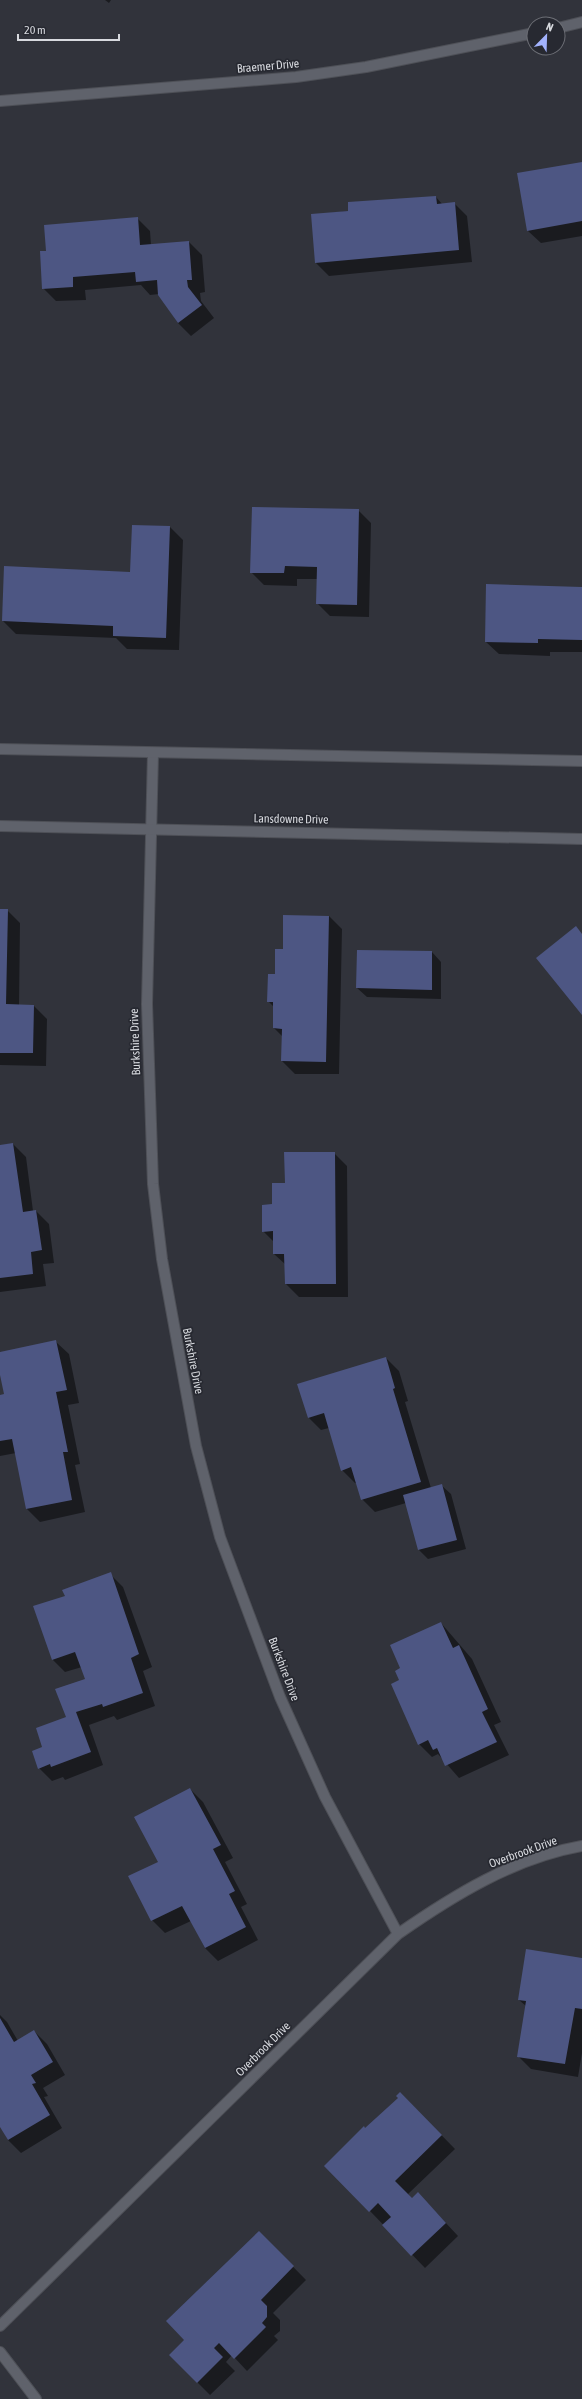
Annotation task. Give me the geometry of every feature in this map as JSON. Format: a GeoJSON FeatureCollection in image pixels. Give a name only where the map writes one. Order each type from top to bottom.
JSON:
{"type":"FeatureCollection","features":[{"type":"Feature","properties":{"kind":"street"},"geometry":{"type":"LineString","coordinates":[[566,26],[582,22]]}},
{"type":"Feature","properties":{"kind":"street","name":"Braemer Drive"},"geometry":{"type":"LineString","coordinates":[[0,100],[296,77],[366,67],[526,35]]}},
{"type":"Feature","properties":{"kind":"street"},"geometry":{"type":"LineString","coordinates":[[0,749],[582,761]]}},
{"type":"Feature","properties":{"kind":"street","name":"Burkshire Drive"},"geometry":{"type":"LineString","coordinates":[[153,752],[147,1004],[153,1184],[162,1259],[196,1446],[220,1537],[280,1697],[325,1797],[398,1934]]}},
{"type":"Feature","properties":{"kind":"street","name":"Lansdowne Drive"},"geometry":{"type":"LineString","coordinates":[[0,826],[582,839]]}},
{"type":"Feature","properties":{"kind":"street","name":"Overbrook Drive"},"geometry":{"type":"LineString","coordinates":[[0,2326],[398,1934],[441,1904],[493,1876],[539,1858],[582,1846]]}},
{"type":"Feature","properties":{"kind":"street"},"geometry":{"type":"LineString","coordinates":[[0,2352],[36,2399]]}},
{"type":"Feature","properties":{"kind":"building"},"geometry":{"type":"Polygon","coordinates":[[[582,162],[582,221],[527,231],[517,173],[582,162]]]}},
{"type":"Feature","properties":{"kind":"building"},"geometry":{"type":"Polygon","coordinates":[[[436,196],[437,204],[455,202],[459,250],[315,263],[311,214],[348,211],[348,202],[436,196]]]}},
{"type":"Feature","properties":{"kind":"building"},"geometry":{"type":"Polygon","coordinates":[[[138,217],[140,245],[189,241],[192,280],[187,280],[188,287],[202,305],[178,323],[158,295],[157,280],[136,282],[135,272],[73,277],[73,287],[42,289],[40,251],[46,251],[44,225],[138,217]]]}},
{"type":"Feature","properties":{"kind":"building"},"geometry":{"type":"Polygon","coordinates":[[[252,507],[359,509],[357,605],[316,604],[317,567],[285,566],[284,573],[250,573],[252,507]]]}},
{"type":"Feature","properties":{"kind":"building"},"geometry":{"type":"Polygon","coordinates":[[[132,525],[170,526],[166,638],[113,636],[113,626],[2,621],[4,566],[130,572],[132,525]]]}},
{"type":"Feature","properties":{"kind":"building"},"geometry":{"type":"Polygon","coordinates":[[[486,584],[582,587],[582,640],[538,639],[538,643],[485,642],[486,584]]]}},
{"type":"Feature","properties":{"kind":"building"},"geometry":{"type":"Polygon","coordinates":[[[0,909],[8,909],[6,1004],[34,1005],[33,1053],[0,1053],[0,909]]]}},
{"type":"Feature","properties":{"kind":"building"},"geometry":{"type":"Polygon","coordinates":[[[283,915],[329,916],[326,1062],[281,1061],[282,1029],[273,1028],[273,1002],[267,1002],[268,974],[275,974],[275,949],[283,949],[283,915]]]}},
{"type":"Feature","properties":{"kind":"building"},"geometry":{"type":"Polygon","coordinates":[[[576,926],[582,934],[582,1015],[536,958],[576,926]]]}},
{"type":"Feature","properties":{"kind":"building"},"geometry":{"type":"Polygon","coordinates":[[[357,950],[432,951],[432,990],[356,988],[357,950]]]}},
{"type":"Feature","properties":{"kind":"building"},"geometry":{"type":"Polygon","coordinates":[[[13,1143],[23,1212],[36,1210],[42,1250],[31,1252],[33,1274],[0,1278],[0,1145],[13,1143]]]}},
{"type":"Feature","properties":{"kind":"building"},"geometry":{"type":"Polygon","coordinates":[[[284,1152],[335,1152],[336,1284],[285,1284],[284,1254],[273,1254],[273,1231],[262,1232],[262,1205],[272,1204],[272,1183],[285,1183],[284,1152]]]}},
{"type":"Feature","properties":{"kind":"building"},"geometry":{"type":"Polygon","coordinates":[[[56,1340],[67,1390],[56,1392],[68,1452],[63,1452],[72,1500],[26,1509],[12,1439],[0,1441],[0,1395],[4,1394],[0,1375],[0,1352],[56,1340]]]}},
{"type":"Feature","properties":{"kind":"building"},"geometry":{"type":"Polygon","coordinates":[[[386,1357],[395,1388],[393,1389],[421,1482],[361,1500],[351,1467],[341,1471],[324,1413],[308,1418],[297,1384],[386,1357]]]}},
{"type":"Feature","properties":{"kind":"building"},"geometry":{"type":"Polygon","coordinates":[[[442,1484],[457,1540],[418,1550],[403,1495],[442,1484]]]}},
{"type":"Feature","properties":{"kind":"building"},"geometry":{"type":"Polygon","coordinates":[[[111,1572],[139,1654],[131,1658],[143,1693],[103,1707],[102,1704],[76,1712],[91,1752],[51,1767],[50,1764],[38,1769],[32,1751],[42,1747],[36,1728],[66,1717],[55,1689],[85,1679],[75,1652],[52,1660],[33,1606],[65,1596],[62,1590],[111,1572]]]}},
{"type":"Feature","properties":{"kind":"building"},"geometry":{"type":"Polygon","coordinates":[[[441,1622],[453,1648],[459,1645],[488,1709],[482,1712],[497,1742],[445,1766],[437,1748],[433,1750],[428,1740],[418,1745],[391,1684],[399,1680],[395,1671],[400,1668],[390,1645],[441,1622]]]}},
{"type":"Feature","properties":{"kind":"building"},"geometry":{"type":"Polygon","coordinates":[[[190,1788],[221,1845],[213,1849],[235,1891],[229,1894],[246,1927],[205,1948],[182,1906],[151,1921],[128,1876],[158,1862],[134,1817],[190,1788]]]}},
{"type":"Feature","properties":{"kind":"building"},"geometry":{"type":"Polygon","coordinates":[[[526,1949],[582,1958],[582,2009],[575,2008],[565,2064],[517,2057],[526,2001],[518,2000],[526,1949]]]}},
{"type":"Feature","properties":{"kind":"building"},"geometry":{"type":"Polygon","coordinates":[[[0,2018],[14,2042],[34,2030],[53,2062],[31,2075],[36,2083],[32,2084],[50,2115],[8,2140],[0,2127],[0,2018]]]}},
{"type":"Feature","properties":{"kind":"building"},"geometry":{"type":"Polygon","coordinates":[[[400,2092],[442,2135],[395,2181],[412,2198],[418,2192],[446,2223],[411,2256],[382,2225],[391,2217],[378,2203],[369,2212],[324,2166],[364,2126],[365,2128],[398,2098],[396,2096],[400,2092]]]}},
{"type":"Feature","properties":{"kind":"building"},"geometry":{"type":"Polygon","coordinates":[[[259,2231],[294,2266],[261,2300],[267,2306],[267,2317],[262,2323],[266,2327],[234,2359],[219,2343],[214,2348],[223,2357],[197,2383],[169,2355],[184,2340],[166,2321],[259,2231]]]}}]}
